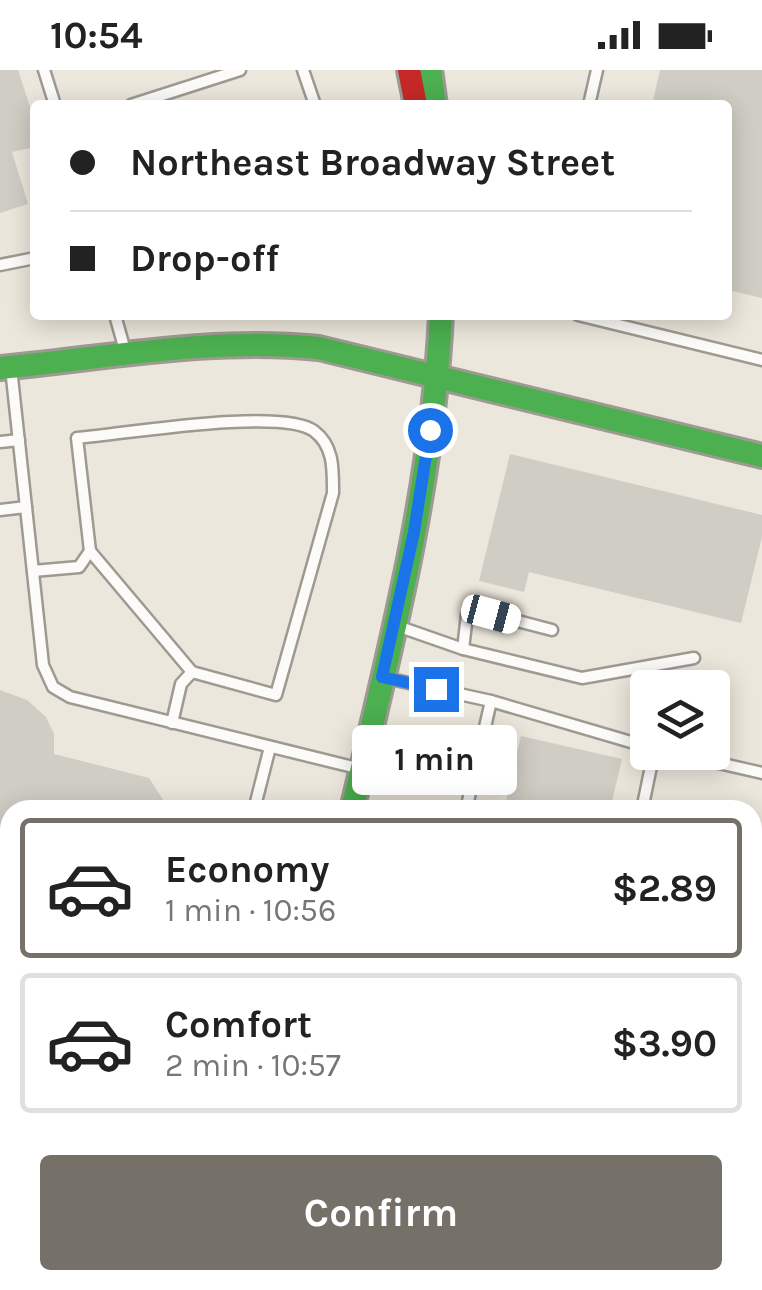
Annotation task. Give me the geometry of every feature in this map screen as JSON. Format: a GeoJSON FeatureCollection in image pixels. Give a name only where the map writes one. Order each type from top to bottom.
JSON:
{"type":"FeatureCollection","features":[{"type":"Feature","properties":{"kind":"street"},"geometry":{"type":"LineString","coordinates":[[409,70],[415,100]]}},
{"type":"Feature","properties":{"kind":"street"},"geometry":{"type":"LineString","coordinates":[[430,70],[435,100]]}},
{"type":"Feature","properties":{"kind":"street"},"geometry":{"type":"LineString","coordinates":[[354,800],[418,513],[441,320]]}},
{"type":"Feature","properties":{"kind":"street"},"geometry":{"type":"LineString","coordinates":[[5,367],[272,343],[320,348],[762,456]]}},
{"type":"Feature","properties":{"kind":"lane"},"geometry":{"type":"LineString","coordinates":[[44,70],[53,100]]}},
{"type":"Feature","properties":{"kind":"lane"},"geometry":{"type":"LineString","coordinates":[[147,100],[240,70]]}},
{"type":"Feature","properties":{"kind":"lane"},"geometry":{"type":"LineString","coordinates":[[303,70],[313,100]]}},
{"type":"Feature","properties":{"kind":"lane"},"geometry":{"type":"LineString","coordinates":[[590,100],[597,70]]}},
{"type":"Feature","properties":{"kind":"lane"},"geometry":{"type":"LineString","coordinates":[[0,265],[30,259]]}},
{"type":"Feature","properties":{"kind":"lane"},"geometry":{"type":"LineString","coordinates":[[116,320],[126,355]]}},
{"type":"Feature","properties":{"kind":"lane"},"geometry":{"type":"LineString","coordinates":[[598,320],[762,360]]}},
{"type":"Feature","properties":{"kind":"lane"},"geometry":{"type":"LineString","coordinates":[[5,367],[18,440],[43,665],[54,686],[70,697],[361,769]]}},
{"type":"Feature","properties":{"kind":"lane"},"geometry":{"type":"LineString","coordinates":[[270,419],[304,425],[328,446],[333,465],[333,494],[276,695],[192,672],[90,551],[77,438],[270,419]]}},
{"type":"Feature","properties":{"kind":"lane"},"geometry":{"type":"LineString","coordinates":[[0,442],[18,440]]}},
{"type":"Feature","properties":{"kind":"lane"},"geometry":{"type":"LineString","coordinates":[[0,510],[26,508]]}},
{"type":"Feature","properties":{"kind":"lane"},"geometry":{"type":"LineString","coordinates":[[33,570],[79,567],[90,551]]}},
{"type":"Feature","properties":{"kind":"lane"},"geometry":{"type":"LineString","coordinates":[[463,648],[467,615],[491,614],[552,630]]}},
{"type":"Feature","properties":{"kind":"lane"},"geometry":{"type":"LineString","coordinates":[[394,625],[463,648],[582,678],[694,658]]}},
{"type":"Feature","properties":{"kind":"lane"},"geometry":{"type":"LineString","coordinates":[[172,722],[181,684],[192,672]]}},
{"type":"Feature","properties":{"kind":"lane"},"geometry":{"type":"LineString","coordinates":[[382,677],[491,700],[630,742]]}},
{"type":"Feature","properties":{"kind":"lane"},"geometry":{"type":"LineString","coordinates":[[468,800],[491,700]]}},
{"type":"Feature","properties":{"kind":"lane"},"geometry":{"type":"LineString","coordinates":[[257,800],[270,747]]}},
{"type":"Feature","properties":{"kind":"lane"},"geometry":{"type":"LineString","coordinates":[[730,766],[762,774]]}},
{"type":"Feature","properties":{"kind":"lane"},"geometry":{"type":"LineString","coordinates":[[644,800],[650,770]]}},
{"type":"Feature","properties":{"kind":"building"},"geometry":{"type":"Polygon","coordinates":[[[0,70],[18,70],[30,107],[30,148],[12,152],[28,204],[0,213],[0,70]]]}},
{"type":"Feature","properties":{"kind":"building"},"geometry":{"type":"Polygon","coordinates":[[[660,70],[762,70],[762,298],[732,291],[732,100],[653,100],[660,70]]]}},
{"type":"Feature","properties":{"kind":"building"},"geometry":{"type":"Polygon","coordinates":[[[510,454],[762,515],[762,537],[741,623],[529,572],[524,592],[479,581],[510,454]]]}},
{"type":"Feature","properties":{"kind":"building"},"geometry":{"type":"Polygon","coordinates":[[[0,690],[27,700],[46,717],[54,734],[54,754],[149,778],[163,800],[0,800],[0,690]]]}},
{"type":"Feature","properties":{"kind":"building"},"geometry":{"type":"Polygon","coordinates":[[[521,736],[622,759],[612,800],[506,800],[521,736]]]}},
{"type":"Feature","properties":{"kind":"traffic: fast"},"geometry":{"type":"LineString","coordinates":[[430,70],[434,100]]}},
{"type":"Feature","properties":{"kind":"traffic: fast"},"geometry":{"type":"LineString","coordinates":[[354,800],[420,503],[441,320]]}},
{"type":"Feature","properties":{"kind":"traffic: fast"},"geometry":{"type":"LineString","coordinates":[[0,368],[200,347],[319,348],[762,456]]}},
{"type":"Feature","properties":{"kind":"traffic: jam"},"geometry":{"type":"LineString","coordinates":[[409,70],[415,100]]}},
{"type":"Feature","properties":{"kind":"route"},"geometry":{"type":"LineString","coordinates":[[430,430],[406,574],[382,677],[436,689]]}}]}
